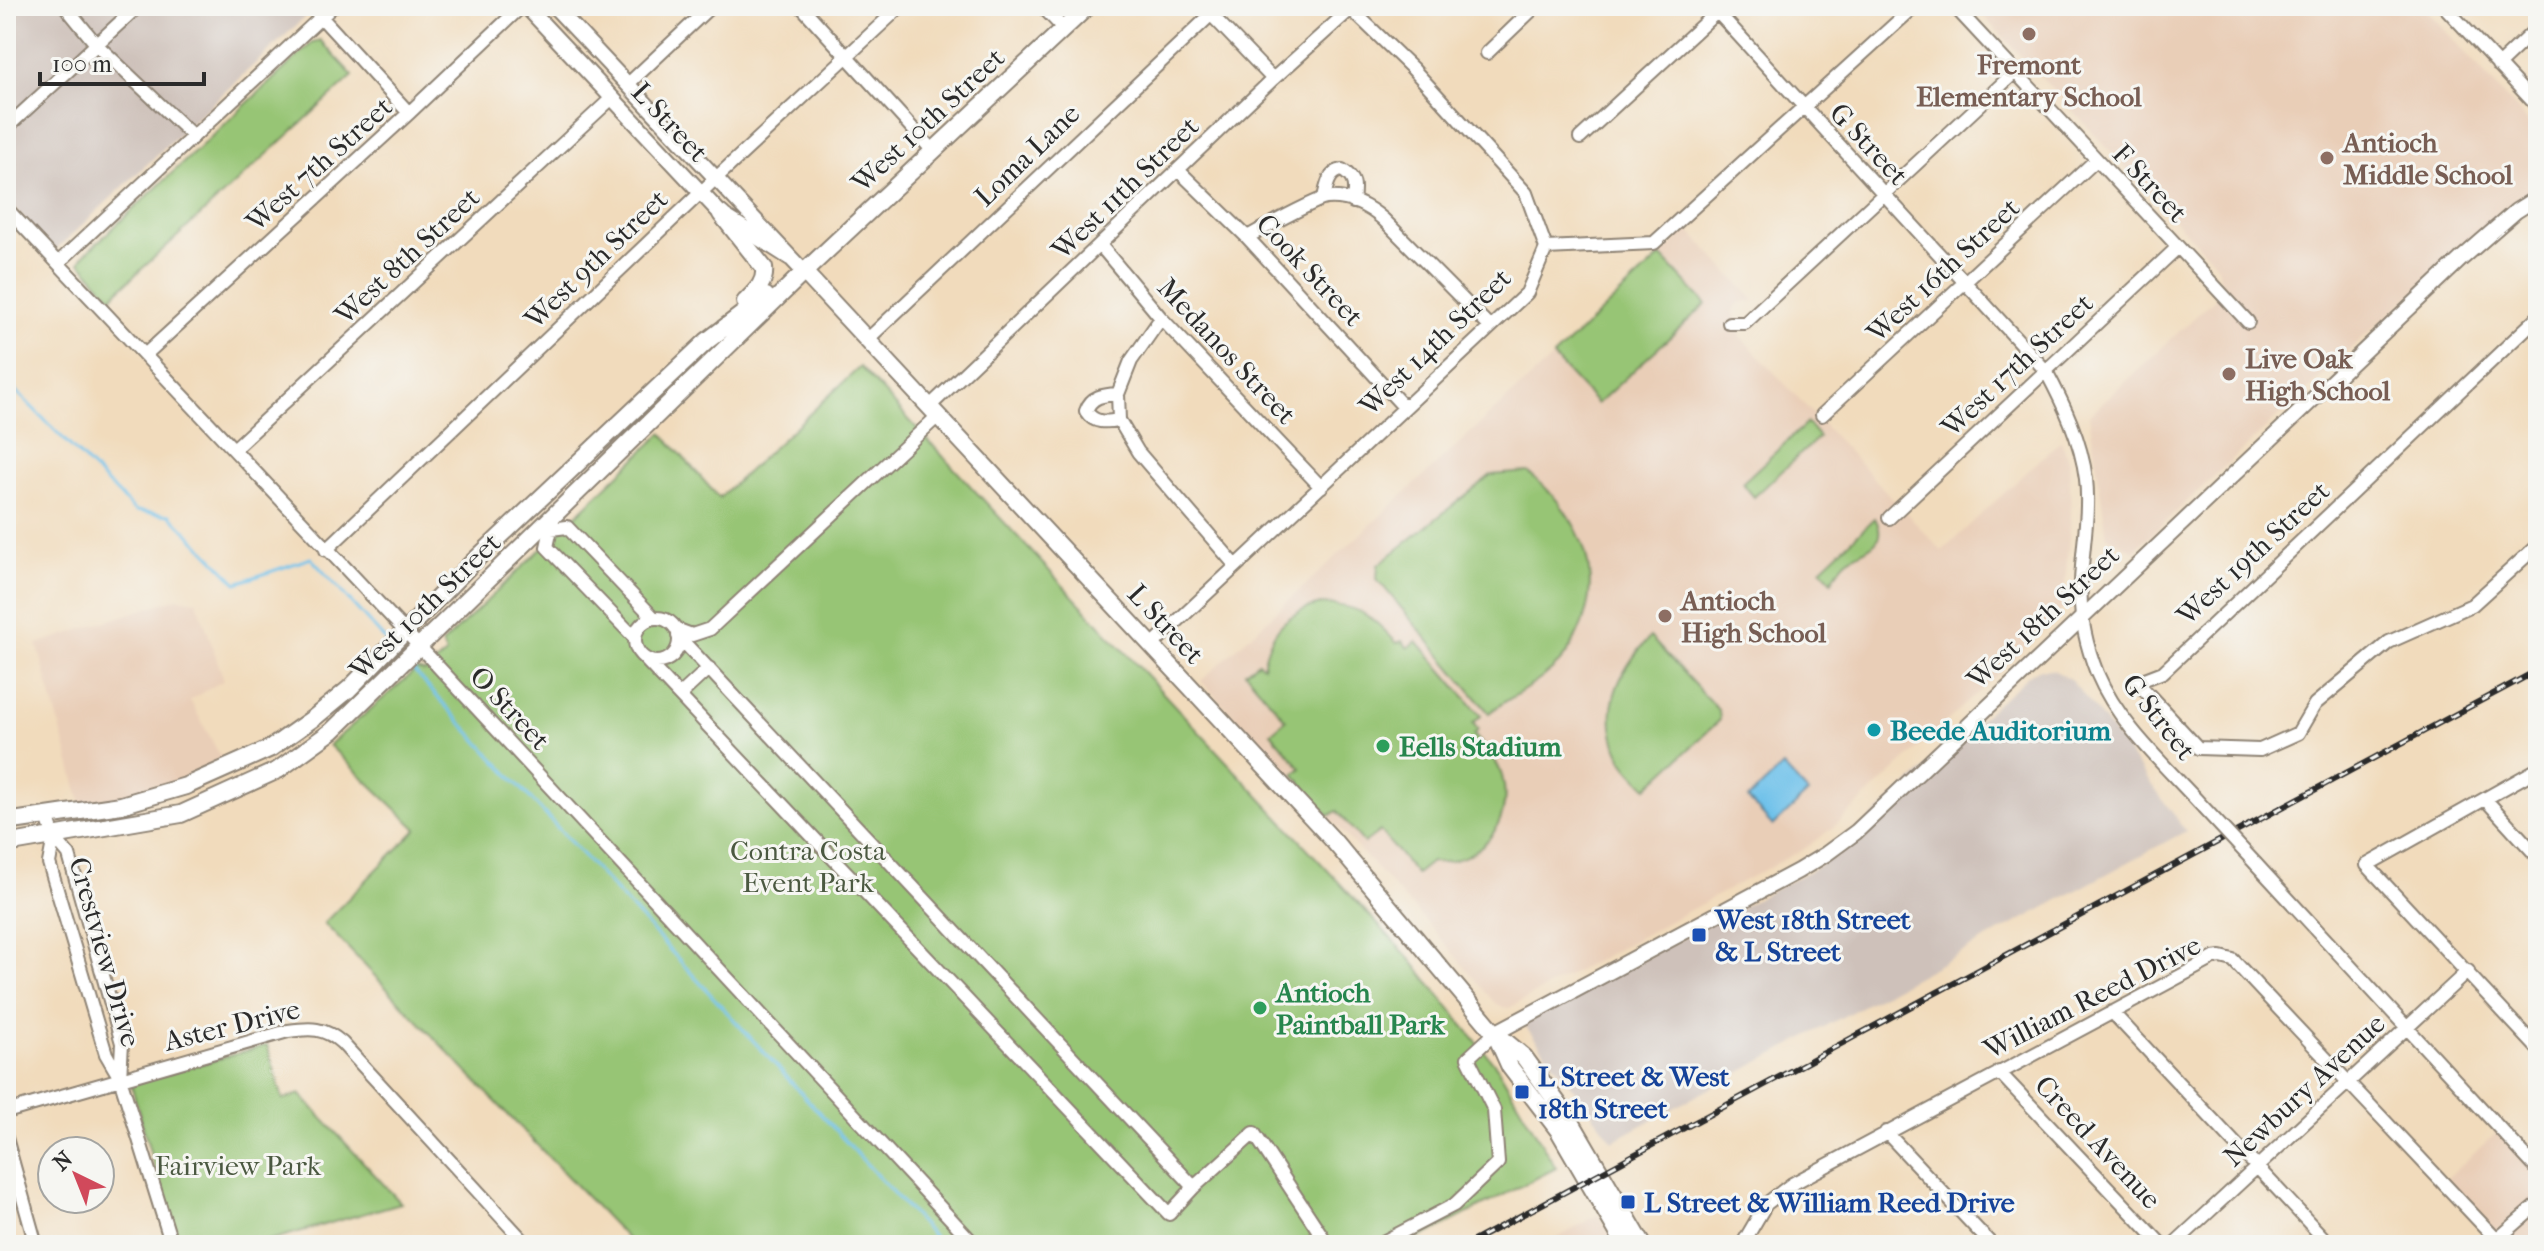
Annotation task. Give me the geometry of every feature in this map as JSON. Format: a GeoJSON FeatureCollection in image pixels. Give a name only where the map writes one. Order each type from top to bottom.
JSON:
{"type":"FeatureCollection","features":[{"type":"Feature","properties":{"kind":"main road","name":"West 10th Street"},"geometry":{"type":"LineString","coordinates":[[6,844],[181,814],[278,770],[353,713],[419,646],[549,526],[804,272],[1088,6]]}},
{"type":"Feature","properties":{"kind":"main road"},"geometry":{"type":"LineString","coordinates":[[707,341],[759,287],[765,276],[764,268],[721,214]]}},
{"type":"Feature","properties":{"kind":"main road","name":"West 10th Street"},"geometry":{"type":"LineString","coordinates":[[6,822],[121,805],[186,786],[271,748],[349,689],[530,508],[707,341],[785,281],[804,272]]}},
{"type":"Feature","properties":{"kind":"main road","name":"L Street"},"geometry":{"type":"LineString","coordinates":[[804,272],[1332,839],[1495,1033],[1524,1057],[1570,1120],[1643,1245]]}},
{"type":"Feature","properties":{"kind":"main road","name":"L Street"},"geometry":{"type":"LineString","coordinates":[[1495,1033],[1510,1067],[1559,1131],[1625,1245]]}},
{"type":"Feature","properties":{"kind":"street"},"geometry":{"type":"LineString","coordinates":[[65,6],[96,44],[193,136]]}},
{"type":"Feature","properties":{"kind":"street"},"geometry":{"type":"LineString","coordinates":[[6,128],[138,6]]}},
{"type":"Feature","properties":{"kind":"street"},"geometry":{"type":"LineString","coordinates":[[311,6],[409,113]]}},
{"type":"Feature","properties":{"kind":"street"},"geometry":{"type":"LineString","coordinates":[[58,263],[333,6]]}},
{"type":"Feature","properties":{"kind":"street","name":"L Street"},"geometry":{"type":"LineString","coordinates":[[524,6],[721,214],[790,258]]}},
{"type":"Feature","properties":{"kind":"street","name":"West 7th Street"},"geometry":{"type":"LineString","coordinates":[[146,354],[524,6]]}},
{"type":"Feature","properties":{"kind":"street","name":"L Street"},"geometry":{"type":"LineString","coordinates":[[554,6],[804,272]]}},
{"type":"Feature","properties":{"kind":"street"},"geometry":{"type":"LineString","coordinates":[[627,85],[711,6]]}},
{"type":"Feature","properties":{"kind":"street"},"geometry":{"type":"LineString","coordinates":[[801,6],[933,151]]}},
{"type":"Feature","properties":{"kind":"street","name":"West 9th Street"},"geometry":{"type":"LineString","coordinates":[[326,550],[901,6]]}},
{"type":"Feature","properties":{"kind":"street"},"geometry":{"type":"LineString","coordinates":[[1042,6],[1063,28]]}},
{"type":"Feature","properties":{"kind":"street"},"geometry":{"type":"LineString","coordinates":[[1487,53],[1536,6]]}},
{"type":"Feature","properties":{"kind":"street"},"geometry":{"type":"LineString","coordinates":[[1352,7],[1526,193],[1546,248],[1654,243],[1915,6]]}},
{"type":"Feature","properties":{"kind":"street","name":"F Street"},"geometry":{"type":"LineString","coordinates":[[1954,6],[2248,322]]}},
{"type":"Feature","properties":{"kind":"street"},"geometry":{"type":"LineString","coordinates":[[2444,6],[2538,107]]}},
{"type":"Feature","properties":{"kind":"street","name":"West 11th Street"},"geometry":{"type":"LineString","coordinates":[[677,632],[692,635],[710,629],[1100,245],[1352,7]]}},
{"type":"Feature","properties":{"kind":"street"},"geometry":{"type":"LineString","coordinates":[[1580,138],[1717,8]]}},
{"type":"Feature","properties":{"kind":"street","name":"G Street"},"geometry":{"type":"LineString","coordinates":[[1717,8],[1803,107],[2046,371],[2073,429],[2086,481],[2087,511],[2080,587],[2096,671],[2108,696],[2136,734],[2538,1170]]}},
{"type":"Feature","properties":{"kind":"street"},"geometry":{"type":"LineString","coordinates":[[1211,9],[1273,79]]}},
{"type":"Feature","properties":{"kind":"street","name":"Loma Lane"},"geometry":{"type":"LineString","coordinates":[[868,339],[1211,9]]}},
{"type":"Feature","properties":{"kind":"street"},"geometry":{"type":"LineString","coordinates":[[2498,65],[2538,27]]}},
{"type":"Feature","properties":{"kind":"street"},"geometry":{"type":"LineString","coordinates":[[1729,323],[1745,323],[2015,72]]}},
{"type":"Feature","properties":{"kind":"street","name":"West 8th Street"},"geometry":{"type":"LineString","coordinates":[[234,449],[612,98]]}},
{"type":"Feature","properties":{"kind":"street","name":"West 16th Street"},"geometry":{"type":"LineString","coordinates":[[1822,415],[2096,160]]}},
{"type":"Feature","properties":{"kind":"street","name":"Cook Street"},"geometry":{"type":"LineString","coordinates":[[1178,170],[1247,237],[1403,406]]}},
{"type":"Feature","properties":{"kind":"street"},"geometry":{"type":"LineString","coordinates":[[1324,198],[1329,179],[1335,171],[1342,170],[1351,175],[1355,184],[1353,202]]}},
{"type":"Feature","properties":{"kind":"street","name":"West 18th Street"},"geometry":{"type":"LineString","coordinates":[[1495,1033],[1826,854],[1856,832],[2461,259],[2516,211],[2538,197]]}},
{"type":"Feature","properties":{"kind":"street"},"geometry":{"type":"LineString","coordinates":[[1247,237],[1324,198],[1369,207],[1490,327]]}},
{"type":"Feature","properties":{"kind":"street","name":"O Street"},"geometry":{"type":"LineString","coordinates":[[6,208],[419,646],[975,1245]]}},
{"type":"Feature","properties":{"kind":"street","name":"Medanos Street"},"geometry":{"type":"LineString","coordinates":[[1100,245],[1161,318],[1321,487]]}},
{"type":"Feature","properties":{"kind":"street","name":"West 17th Street"},"geometry":{"type":"LineString","coordinates":[[1889,518],[2178,247]]}},
{"type":"Feature","properties":{"kind":"street","name":"West 14th Street"},"geometry":{"type":"LineString","coordinates":[[1151,646],[1403,406],[1527,293],[1546,248]]}},
{"type":"Feature","properties":{"kind":"street","name":"West 19th Street"},"geometry":{"type":"LineString","coordinates":[[2538,317],[2163,672],[2137,682],[2198,748],[2260,750],[2298,733],[2315,704],[2389,642],[2472,605],[2538,545]]}},
{"type":"Feature","properties":{"kind":"street"},"geometry":{"type":"LineString","coordinates":[[1161,318],[1131,361],[1118,394],[1119,420],[1138,452],[1236,566]]}},
{"type":"Feature","properties":{"kind":"street"},"geometry":{"type":"LineString","coordinates":[[1118,394],[1096,398],[1089,403],[1086,411],[1090,418],[1102,423],[1119,420]]}},
{"type":"Feature","properties":{"kind":"street"},"geometry":{"type":"LineString","coordinates":[[530,508],[549,526],[567,527],[654,618]]}},
{"type":"Feature","properties":{"kind":"street"},"geometry":{"type":"LineString","coordinates":[[549,526],[547,547],[635,638],[643,657],[1169,1214],[1254,1133],[1328,1245]]}},
{"type":"Feature","properties":{"kind":"street"},"geometry":{"type":"LineString","coordinates":[[635,638],[640,626],[654,618],[664,619],[1194,1187]]}},
{"type":"Feature","properties":{"kind":"street"},"geometry":{"type":"LineString","coordinates":[[643,657],[657,662],[671,656],[676,650],[677,632]]}},
{"type":"Feature","properties":{"kind":"street"},"geometry":{"type":"LineString","coordinates":[[680,695],[709,668]]}},
{"type":"Feature","properties":{"kind":"street"},"geometry":{"type":"LineString","coordinates":[[2538,769],[2367,865],[2538,1049]]}},
{"type":"Feature","properties":{"kind":"street"},"geometry":{"type":"LineString","coordinates":[[2485,799],[2538,857]]}},
{"type":"Feature","properties":{"kind":"street","name":"Crestview Drive"},"geometry":{"type":"LineString","coordinates":[[47,816],[54,837],[69,855],[122,1043],[120,1078]]}},
{"type":"Feature","properties":{"kind":"street","name":"Crestview Drive"},"geometry":{"type":"LineString","coordinates":[[54,837],[49,863],[106,1054],[120,1078],[172,1245]]}},
{"type":"Feature","properties":{"kind":"street","name":"William Reed Drive"},"geometry":{"type":"LineString","coordinates":[[1742,1245],[1754,1222],[1777,1194],[1886,1132],[2214,958],[2233,960],[2349,1081],[2494,1243]]}},
{"type":"Feature","properties":{"kind":"street","name":"Newbury Avenue"},"geometry":{"type":"LineString","coordinates":[[2173,1245],[2468,971]]}},
{"type":"Feature","properties":{"kind":"street"},"geometry":{"type":"LineString","coordinates":[[2112,1012],[2330,1245]]}},
{"type":"Feature","properties":{"kind":"street","name":"Aster Drive"},"geometry":{"type":"LineString","coordinates":[[6,1112],[288,1031],[315,1028],[329,1032],[527,1245]]}},
{"type":"Feature","properties":{"kind":"street"},"geometry":{"type":"LineString","coordinates":[[1377,1245],[1454,1205],[1498,1163],[1494,1110],[1468,1058],[1495,1033]]}},
{"type":"Feature","properties":{"kind":"street","name":"Creed Avenue"},"geometry":{"type":"LineString","coordinates":[[1999,1072],[2162,1245]]}},
{"type":"Feature","properties":{"kind":"street"},"geometry":{"type":"LineString","coordinates":[[1886,1132],[1992,1245]]}},
{"type":"Feature","properties":{"kind":"street"},"geometry":{"type":"LineString","coordinates":[[6,1138],[36,1245]]}},
{"type":"Feature","properties":{"kind":"street"},"geometry":{"type":"LineString","coordinates":[[2494,1243],[2538,1204]]}},
{"type":"Feature","properties":{"kind":"shaded area"},"geometry":{"type":"Polygon","coordinates":[[[6,6],[295,6],[305,17],[54,251],[6,199],[6,6]]]}},
{"type":"Feature","properties":{"kind":"shaded area","name":"Antioch Middle School"},"geometry":{"type":"Polygon","coordinates":[[[1974,6],[2423,6],[2538,133],[2538,183],[2369,332],[2134,551],[2107,536],[2089,415],[2222,292],[2218,266],[1974,6]]]}},
{"type":"Feature","properties":{"kind":"shaded area","name":"Antioch High School"},"geometry":{"type":"Polygon","coordinates":[[[1688,229],[1755,301],[1740,302],[1733,309],[1741,337],[1942,551],[2061,440],[2069,463],[2071,514],[2063,608],[2052,623],[1835,826],[1805,848],[1509,1008],[1501,1007],[1434,930],[1201,681],[1688,229]]]}},
{"type":"Feature","properties":{"kind":"shaded area"},"geometry":{"type":"Polygon","coordinates":[[[178,598],[197,601],[224,680],[190,700],[225,765],[154,792],[82,806],[37,644],[178,598]]]}},
{"type":"Feature","properties":{"kind":"shaded area"},"geometry":{"type":"Polygon","coordinates":[[[2040,669],[2053,670],[2069,678],[2186,831],[1613,1141],[1523,1023],[1819,866],[2030,674],[2040,669]]]}},
{"type":"Feature","properties":{"kind":"shaded area"},"geometry":{"type":"Polygon","coordinates":[[[2500,1129],[2538,1170],[2538,1245],[2501,1245],[2443,1182],[2500,1129]]]}},
{"type":"Feature","properties":{"kind":"shaded area"},"geometry":{"type":"Polygon","coordinates":[[[1598,1215],[1615,1245],[1545,1245],[1598,1215]]]}},
{"type":"Feature","properties":{"kind":"green space"},"geometry":{"type":"Polygon","coordinates":[[[320,40],[353,76],[111,297],[80,262],[84,255],[312,43],[320,40]]]}},
{"type":"Feature","properties":{"kind":"green space"},"geometry":{"type":"Polygon","coordinates":[[[1661,256],[1706,304],[1597,404],[1553,357],[1661,256]]]}},
{"type":"Feature","properties":{"kind":"green space","name":"Contra Costa Event Park"},"geometry":{"type":"Polygon","coordinates":[[[860,367],[1411,960],[1497,1067],[1556,1168],[1406,1245],[633,1245],[324,923],[417,829],[329,745],[416,670],[425,672],[446,654],[442,644],[662,433],[719,498],[860,367]]]}},
{"type":"Feature","properties":{"kind":"green space"},"geometry":{"type":"Polygon","coordinates":[[[1807,423],[1819,437],[1754,497],[1742,483],[1807,423]]]}},
{"type":"Feature","properties":{"kind":"green space"},"geometry":{"type":"Polygon","coordinates":[[[1528,472],[1561,505],[1573,524],[1583,544],[1590,587],[1578,633],[1559,663],[1489,713],[1377,579],[1378,565],[1491,475],[1528,472]]]}},
{"type":"Feature","properties":{"kind":"green space"},"geometry":{"type":"Polygon","coordinates":[[[1875,518],[1879,527],[1877,540],[1847,560],[1832,581],[1821,569],[1875,518]]]}},
{"type":"Feature","properties":{"kind":"green space","name":"Eells Stadium"},"geometry":{"type":"Polygon","coordinates":[[[1321,604],[1346,607],[1364,614],[1397,643],[1402,641],[1408,648],[1417,641],[1481,716],[1473,723],[1478,730],[1474,735],[1497,764],[1505,793],[1498,825],[1478,849],[1464,857],[1431,862],[1416,874],[1380,831],[1364,843],[1337,811],[1329,816],[1294,774],[1301,768],[1271,733],[1286,720],[1245,672],[1258,662],[1263,666],[1270,642],[1289,618],[1321,604]]]}},
{"type":"Feature","properties":{"kind":"green space"},"geometry":{"type":"Polygon","coordinates":[[[1650,637],[1719,711],[1720,720],[1647,788],[1622,759],[1615,742],[1612,709],[1621,679],[1650,637]]]}},
{"type":"Feature","properties":{"kind":"green space","name":"Fairview Park"},"geometry":{"type":"Polygon","coordinates":[[[267,1045],[283,1100],[300,1094],[401,1203],[253,1245],[176,1245],[131,1084],[267,1045]]]}},
{"type":"Feature","properties":{"kind":"water"},"geometry":{"type":"Polygon","coordinates":[[[1783,766],[1808,793],[1773,826],[1748,799],[1783,766]]]}},
{"type":"Feature","properties":{"kind":"waterway"},"geometry":{"type":"LineString","coordinates":[[6,381],[135,511],[170,515],[237,583],[311,558],[386,641]]}},
{"type":"Feature","properties":{"kind":"waterway"},"geometry":{"type":"LineString","coordinates":[[408,665],[941,1245]]}},
{"type":"Feature","properties":{"kind":"railway"},"geometry":{"type":"LineString","coordinates":[[1466,1245],[2538,670]]}},
{"type":"Feature","properties":{"kind":"place","name":"Fremont Elementary School"},"geometry":{"type":"Point","coordinates":[2029,34]}},
{"type":"Feature","properties":{"kind":"place","name":"Antioch Middle School"},"geometry":{"type":"Point","coordinates":[2327,158]}},
{"type":"Feature","properties":{"kind":"place","name":"Live Oak High School"},"geometry":{"type":"Point","coordinates":[2229,374]}},
{"type":"Feature","properties":{"kind":"place","name":"Antioch High School"},"geometry":{"type":"Point","coordinates":[1665,616]}},
{"type":"Feature","properties":{"kind":"place","name":"Beede Auditorium"},"geometry":{"type":"Point","coordinates":[1874,730]}},
{"type":"Feature","properties":{"kind":"place","name":"Eells Stadium"},"geometry":{"type":"Point","coordinates":[1383,746]}},
{"type":"Feature","properties":{"kind":"place","name":"West 18th Street & L Street"},"geometry":{"type":"Point","coordinates":[1699,935]}},
{"type":"Feature","properties":{"kind":"place","name":"Antioch Paintball Park"},"geometry":{"type":"Point","coordinates":[1260,1008]}},
{"type":"Feature","properties":{"kind":"place","name":"L Street & West 18th Street"},"geometry":{"type":"Point","coordinates":[1522,1092]}},
{"type":"Feature","properties":{"kind":"place","name":"L Street & William Reed Drive"},"geometry":{"type":"Point","coordinates":[1628,1202]}}]}
